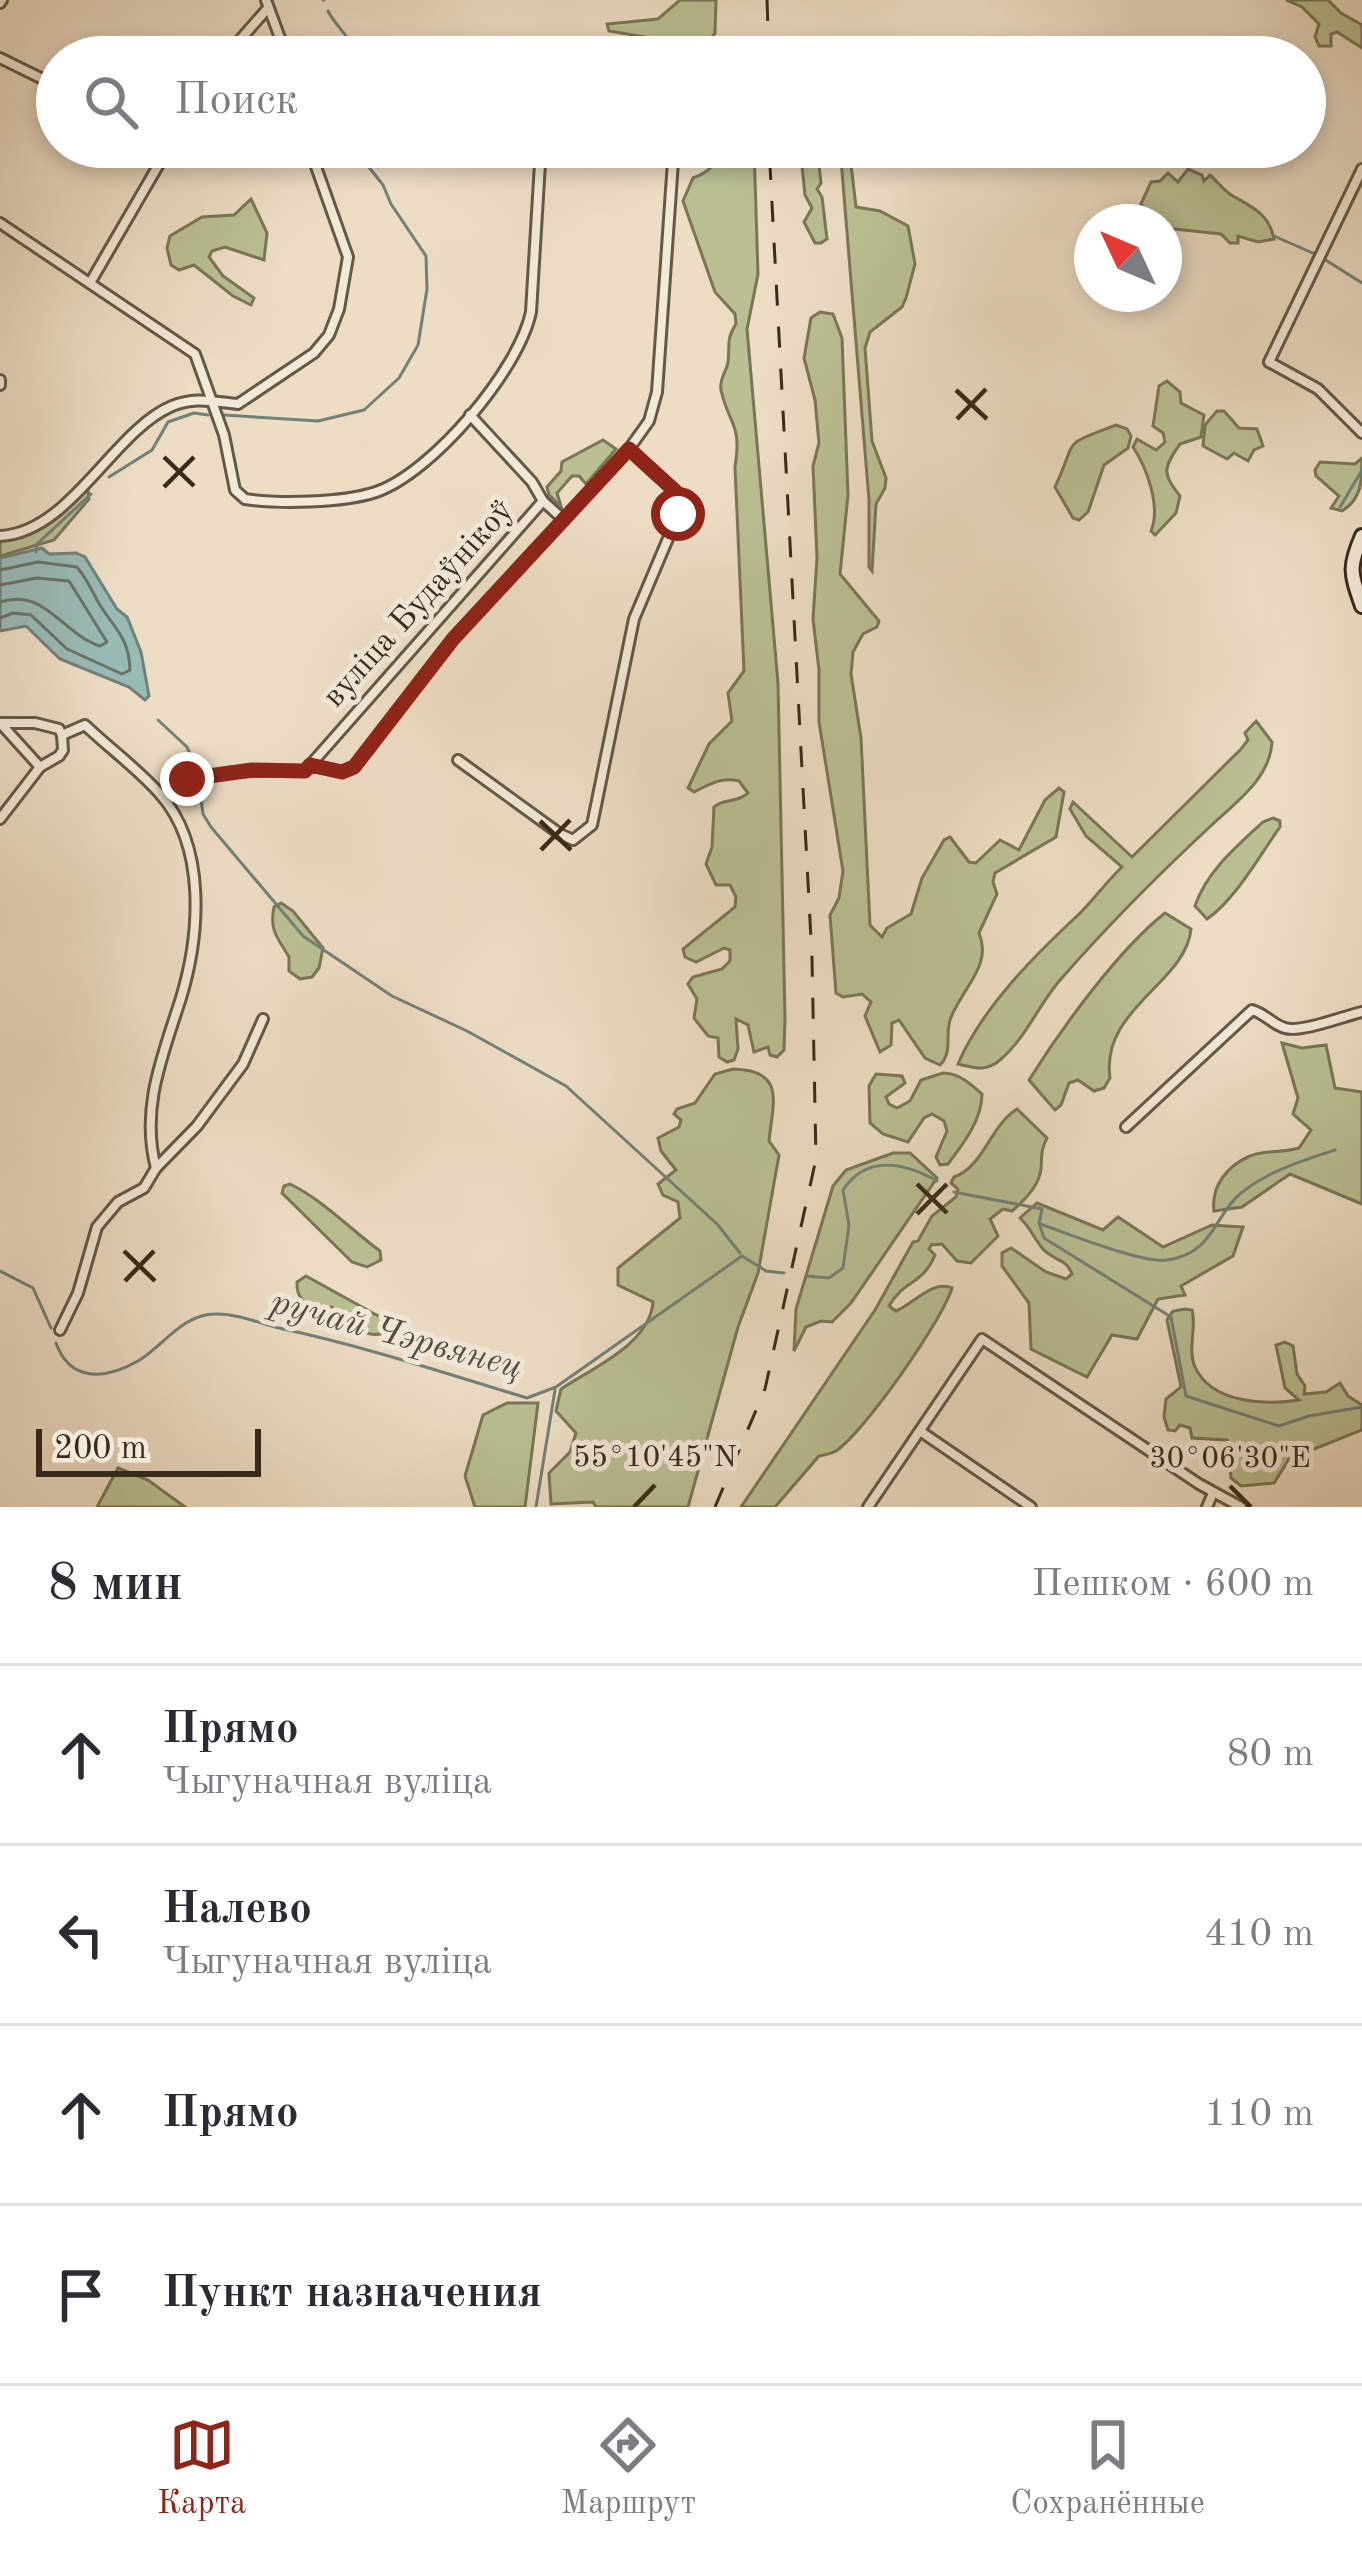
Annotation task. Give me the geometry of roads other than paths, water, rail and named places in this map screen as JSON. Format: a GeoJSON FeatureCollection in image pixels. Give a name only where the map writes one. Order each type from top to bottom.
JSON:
{"type":"FeatureCollection","features":[{"type":"Feature","properties":{"kind":"street"},"geometry":{"type":"LineString","coordinates":[[242,36],[267,4],[280,36]]}},
{"type":"Feature","properties":{"kind":"street"},"geometry":{"type":"LineString","coordinates":[[0,58],[36,76]]}},
{"type":"Feature","properties":{"kind":"street"},"geometry":{"type":"LineString","coordinates":[[90,283],[157,168]]}},
{"type":"Feature","properties":{"kind":"street"},"geometry":{"type":"LineString","coordinates":[[0,536],[44,522],[158,413],[187,401],[238,404],[314,353],[334,322],[348,257],[316,168]]}},
{"type":"Feature","properties":{"kind":"street"},"geometry":{"type":"LineString","coordinates":[[0,223],[195,354],[224,436],[235,490],[244,499],[370,494],[415,470],[470,415],[526,337],[540,168]]}},
{"type":"Feature","properties":{"kind":"street"},"geometry":{"type":"LineString","coordinates":[[160,795],[187,779],[252,770],[342,772],[354,767],[453,639],[629,449],[649,421],[657,392],[673,168]]}},
{"type":"Feature","properties":{"kind":"street"},"geometry":{"type":"LineString","coordinates":[[1362,169],[1269,362],[1318,389],[1362,433]]}},
{"type":"Feature","properties":{"kind":"street","name":"вуліца Будаўнікоў"},"geometry":{"type":"LineString","coordinates":[[308,768],[543,501],[532,482],[470,415]]}},
{"type":"Feature","properties":{"kind":"street"},"geometry":{"type":"LineString","coordinates":[[458,760],[560,834],[573,840],[592,826],[634,619],[678,514],[675,491],[629,449]]}},
{"type":"Feature","properties":{"kind":"street"},"geometry":{"type":"LineString","coordinates":[[543,501],[565,520]]}},
{"type":"Feature","properties":{"kind":"street"},"geometry":{"type":"LineString","coordinates":[[1362,536],[1352,558],[1351,578],[1362,606]]}},
{"type":"Feature","properties":{"kind":"street"},"geometry":{"type":"LineString","coordinates":[[0,723],[34,723],[59,729],[62,735],[59,756],[40,767],[0,819]]}},
{"type":"Feature","properties":{"kind":"street"},"geometry":{"type":"LineString","coordinates":[[0,723],[40,767]]}},
{"type":"Feature","properties":{"kind":"street"},"geometry":{"type":"LineString","coordinates":[[62,735],[85,725],[160,795],[189,847],[195,906],[182,994],[159,1059],[148,1137],[156,1168]]}},
{"type":"Feature","properties":{"kind":"street"},"geometry":{"type":"LineString","coordinates":[[1126,1127],[1252,1010],[1279,1027],[1295,1030],[1362,1012]]}},
{"type":"Feature","properties":{"kind":"street"},"geometry":{"type":"LineString","coordinates":[[60,1330],[78,1293],[98,1227],[118,1202],[144,1187],[219,1099],[243,1064],[263,1018]]}},
{"type":"Feature","properties":{"kind":"street"},"geometry":{"type":"LineString","coordinates":[[868,1507],[982,1340],[1241,1507]]}},
{"type":"Feature","properties":{"kind":"street"},"geometry":{"type":"LineString","coordinates":[[920,1431],[1031,1507]]}},
{"type":"Feature","properties":{"kind":"street"},"geometry":{"type":"LineString","coordinates":[[1207,1507],[1213,1492]]}},
{"type":"Feature","properties":{"kind":"water"},"geometry":{"type":"Polygon","coordinates":[[[42,548],[49,554],[85,557],[117,609],[127,617],[141,652],[149,696],[145,700],[129,687],[60,659],[26,626],[0,631],[0,558],[42,548]]]}},
{"type":"Feature","properties":{"kind":"waterway"},"geometry":{"type":"LineString","coordinates":[[328,11],[345,36]]}},
{"type":"Feature","properties":{"kind":"waterway"},"geometry":{"type":"LineString","coordinates":[[224,415],[318,421],[364,410],[399,378],[418,345],[427,289],[426,256],[370,168]]}},
{"type":"Feature","properties":{"kind":"waterway"},"geometry":{"type":"LineString","coordinates":[[1274,236],[1315,254]]}},
{"type":"Feature","properties":{"kind":"waterway"},"geometry":{"type":"LineString","coordinates":[[1324,259],[1362,283]]}},
{"type":"Feature","properties":{"kind":"waterway"},"geometry":{"type":"LineString","coordinates":[[109,477],[152,450],[168,422],[194,413],[208,415]]}},
{"type":"Feature","properties":{"kind":"waterway"},"geometry":{"type":"LineString","coordinates":[[1340,507],[1362,470]]}},
{"type":"Feature","properties":{"kind":"waterway"},"geometry":{"type":"LineString","coordinates":[[36,552],[37,544],[91,494]]}},
{"type":"Feature","properties":{"kind":"waterway"},"geometry":{"type":"LineString","coordinates":[[158,720],[187,747],[198,771]]}},
{"type":"Feature","properties":{"kind":"waterway"},"geometry":{"type":"LineString","coordinates":[[199,783],[203,814],[211,827],[303,936],[392,996],[566,1086],[717,1224],[740,1253]]}},
{"type":"Feature","properties":{"kind":"waterway"},"geometry":{"type":"LineString","coordinates":[[1040,1224],[1141,1257],[1167,1260],[1183,1256],[1204,1242],[1232,1202],[1252,1185],[1335,1150]]}},
{"type":"Feature","properties":{"kind":"waterway","name":"ручай Чэрвянец"},"geometry":{"type":"LineString","coordinates":[[806,1276],[829,1278],[843,1268],[849,1225],[843,1190],[863,1171],[900,1166],[937,1181]]}},
{"type":"Feature","properties":{"kind":"waterway","name":"ручай Чэрвянец"},"geometry":{"type":"LineString","coordinates":[[954,1192],[1042,1209],[1039,1223],[1044,1238],[1171,1317],[1186,1396],[1279,1426],[1362,1407]]}},
{"type":"Feature","properties":{"kind":"waterway","name":"ручай Чэрвянец"},"geometry":{"type":"LineString","coordinates":[[56,1343],[62,1356],[79,1371],[113,1372],[138,1361],[193,1319],[223,1314],[373,1351],[527,1398],[556,1387],[742,1256],[766,1271],[784,1273]]}},
{"type":"Feature","properties":{"kind":"waterway","name":"ручай Чэрвянец"},"geometry":{"type":"LineString","coordinates":[[0,1271],[33,1288],[51,1328]]}},
{"type":"Feature","properties":{"kind":"waterway"},"geometry":{"type":"LineString","coordinates":[[536,1507],[555,1390]]}},
{"type":"Feature","properties":{"kind":"railway"},"geometry":{"type":"LineString","coordinates":[[767,0],[768,36]]}},
{"type":"Feature","properties":{"kind":"railway"},"geometry":{"type":"LineString","coordinates":[[715,1507],[765,1389],[816,1159],[812,958],[770,168]]}}]}
